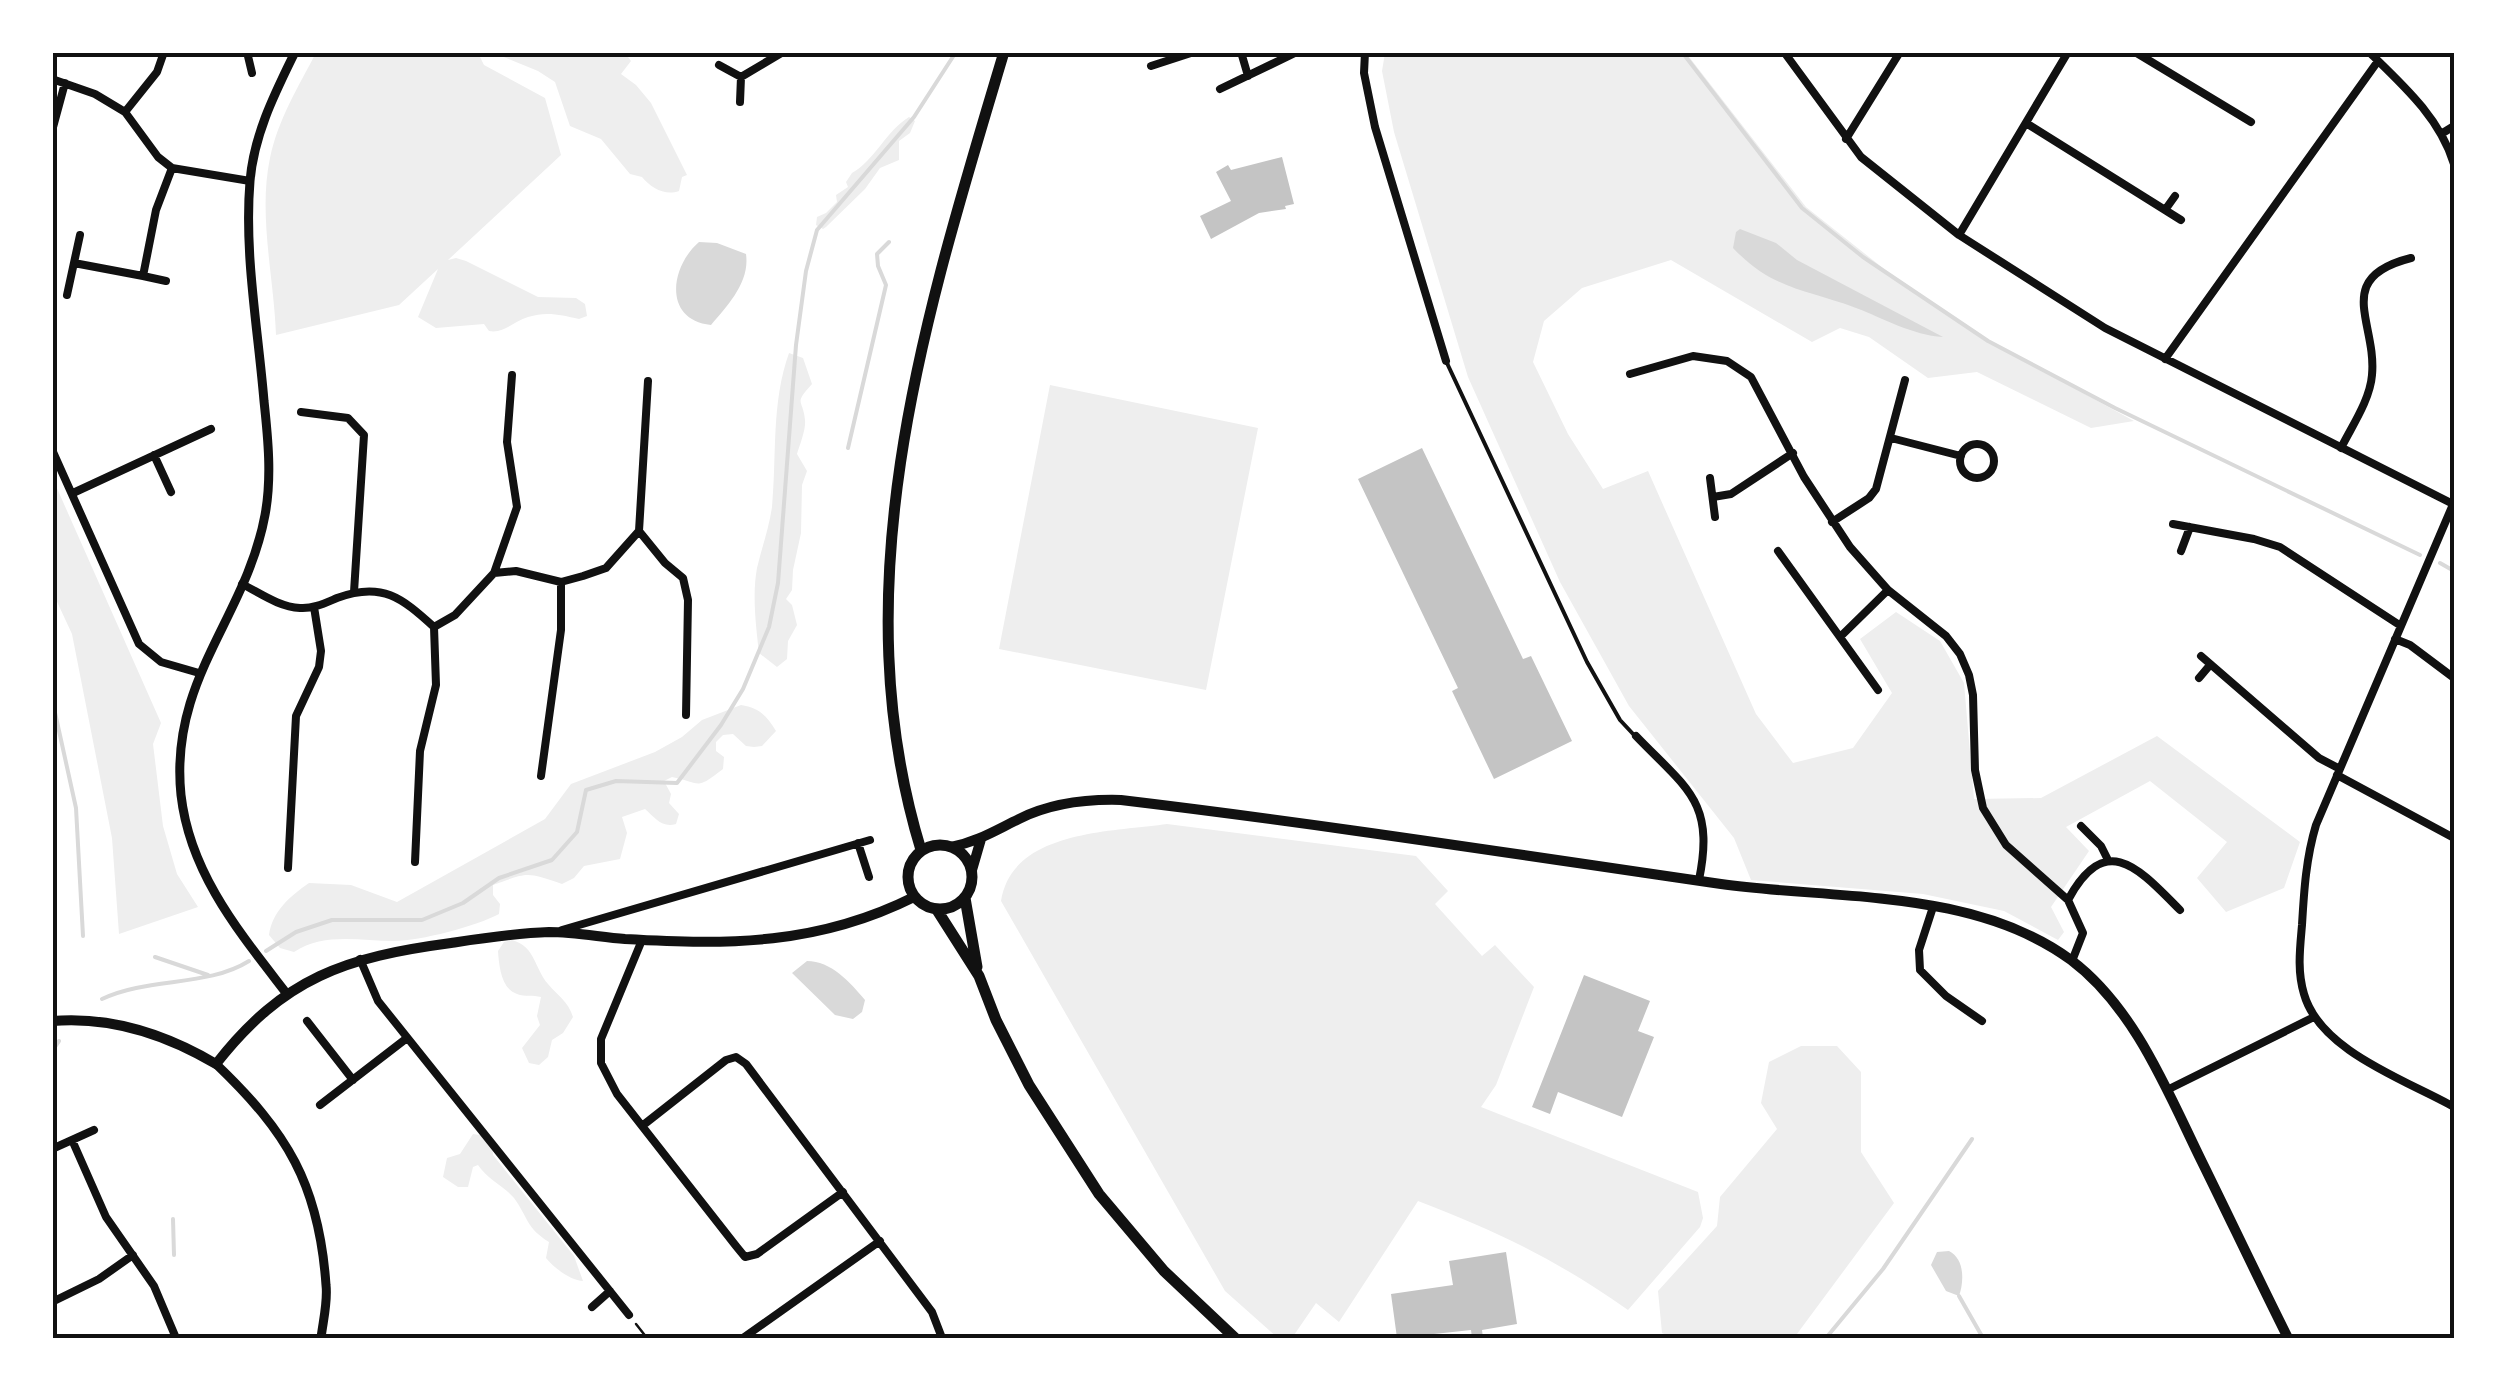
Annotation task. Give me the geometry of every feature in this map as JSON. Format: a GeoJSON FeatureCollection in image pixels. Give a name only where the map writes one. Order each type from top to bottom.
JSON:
{"type":"FeatureCollection","features":[{"type":"Feature","properties":{"kind":"main road"},"geometry":{"type":"LineString","coordinates":[[922,850],[903,787],[894,708],[890,643],[892,518],[918,357],[1004,52]]}},
{"type":"Feature","properties":{"kind":"main road"},"geometry":{"type":"LineString","coordinates":[[1234,1338],[1164,1272],[1099,1194],[1029,1085],[979,976],[937,910],[914,897],[909,887],[908,870],[922,850],[981,839],[1018,819],[1060,804],[1122,800],[1699,880],[1933,907],[2007,927],[2072,961],[2122,1013],[2167,1090],[2288,1338]]}},
{"type":"Feature","properties":{"kind":"main road"},"geometry":{"type":"LineString","coordinates":[[979,976],[966,898],[981,839]]}},
{"type":"Feature","properties":{"kind":"main road"},"geometry":{"type":"LineString","coordinates":[[952,846],[963,854],[972,870]]}},
{"type":"Feature","properties":{"kind":"main road"},"geometry":{"type":"LineString","coordinates":[[52,1021],[96,1021],[162,1036],[216,1064],[242,1032],[286,994],[360,958],[505,935],[552,932],[642,940],[726,942],[788,938],[873,917],[914,897]]}},
{"type":"Feature","properties":{"kind":"main road"},"geometry":{"type":"LineString","coordinates":[[937,910],[954,907],[966,898]]}},
{"type":"Feature","properties":{"kind":"street"},"geometry":{"type":"LineString","coordinates":[[126,112],[157,72],[164,52]]}},
{"type":"Feature","properties":{"kind":"street"},"geometry":{"type":"LineString","coordinates":[[247,52],[252,73]]}},
{"type":"Feature","properties":{"kind":"street"},"geometry":{"type":"LineString","coordinates":[[286,994],[197,862],[182,796],[181,756],[188,707],[199,674],[257,548],[266,512],[268,472],[250,181],[268,108],[295,52]]}},
{"type":"Feature","properties":{"kind":"street"},"geometry":{"type":"LineString","coordinates":[[740,77],[783,52]]}},
{"type":"Feature","properties":{"kind":"street"},"geometry":{"type":"LineString","coordinates":[[1150,66],[1194,52]]}},
{"type":"Feature","properties":{"kind":"street"},"geometry":{"type":"LineString","coordinates":[[1241,52],[1248,76]]}},
{"type":"Feature","properties":{"kind":"street"},"geometry":{"type":"LineString","coordinates":[[1220,89],[1297,52]]}},
{"type":"Feature","properties":{"kind":"street"},"geometry":{"type":"LineString","coordinates":[[1365,52],[1364,73],[1375,127],[1446,360]]}},
{"type":"Feature","properties":{"kind":"street"},"geometry":{"type":"LineString","coordinates":[[1784,52],[1861,157],[1958,235],[2090,320],[2454,502],[2316,825],[2306,865],[2300,976],[2314,1017],[2334,1040],[2454,1107]]}},
{"type":"Feature","properties":{"kind":"street"},"geometry":{"type":"LineString","coordinates":[[1846,139],[1900,52]]}},
{"type":"Feature","properties":{"kind":"street"},"geometry":{"type":"LineString","coordinates":[[1958,235],[2068,52]]}},
{"type":"Feature","properties":{"kind":"street"},"geometry":{"type":"LineString","coordinates":[[2136,52],[2251,122]]}},
{"type":"Feature","properties":{"kind":"street"},"geometry":{"type":"LineString","coordinates":[[2369,52],[2412,95],[2442,134],[2454,164]]}},
{"type":"Feature","properties":{"kind":"street"},"geometry":{"type":"LineString","coordinates":[[2164,359],[2378,61]]}},
{"type":"Feature","properties":{"kind":"street"},"geometry":{"type":"LineString","coordinates":[[719,65],[740,77]]}},
{"type":"Feature","properties":{"kind":"street"},"geometry":{"type":"LineString","coordinates":[[740,77],[740,102]]}},
{"type":"Feature","properties":{"kind":"street"},"geometry":{"type":"LineString","coordinates":[[52,79],[95,94],[126,112],[158,157],[172,168],[250,181]]}},
{"type":"Feature","properties":{"kind":"street"},"geometry":{"type":"LineString","coordinates":[[52,131],[64,83]]}},
{"type":"Feature","properties":{"kind":"street"},"geometry":{"type":"LineString","coordinates":[[2026,123],[2182,220]]}},
{"type":"Feature","properties":{"kind":"street"},"geometry":{"type":"LineString","coordinates":[[2442,134],[2454,126]]}},
{"type":"Feature","properties":{"kind":"street"},"geometry":{"type":"LineString","coordinates":[[143,276],[156,210],[172,168]]}},
{"type":"Feature","properties":{"kind":"street"},"geometry":{"type":"LineString","coordinates":[[2165,210],[2175,196]]}},
{"type":"Feature","properties":{"kind":"street"},"geometry":{"type":"LineString","coordinates":[[67,296],[80,235]]}},
{"type":"Feature","properties":{"kind":"street"},"geometry":{"type":"LineString","coordinates":[[2341,448],[2372,374],[2362,308],[2364,292],[2379,271],[2411,258]]}},
{"type":"Feature","properties":{"kind":"street"},"geometry":{"type":"LineString","coordinates":[[74,263],[166,281]]}},
{"type":"Feature","properties":{"kind":"street"},"geometry":{"type":"LineString","coordinates":[[1630,374],[1694,356],[1727,362],[1751,377],[1832,522],[1888,590],[1946,636],[1960,654],[1970,675],[1973,695],[1974,770],[1982,808],[2006,845],[2068,900],[2083,933],[2072,961]]}},
{"type":"Feature","properties":{"kind":"street"},"geometry":{"type":"LineString","coordinates":[[434,627],[456,615],[494,573],[517,508],[506,442],[512,375]]}},
{"type":"Feature","properties":{"kind":"street"},"geometry":{"type":"LineString","coordinates":[[1832,522],[1876,489],[1905,380]]}},
{"type":"Feature","properties":{"kind":"street"},"geometry":{"type":"LineString","coordinates":[[494,573],[516,571],[560,582],[606,568],[639,531],[648,381]]}},
{"type":"Feature","properties":{"kind":"street"},"geometry":{"type":"LineString","coordinates":[[301,412],[348,418],[364,435],[354,592]]}},
{"type":"Feature","properties":{"kind":"street"},"geometry":{"type":"LineString","coordinates":[[73,493],[211,430]]}},
{"type":"Feature","properties":{"kind":"street"},"geometry":{"type":"LineString","coordinates":[[1891,438],[1961,456]]}},
{"type":"Feature","properties":{"kind":"street"},"geometry":{"type":"LineString","coordinates":[[1973,444],[1984,446],[1992,454],[1993,466],[1983,477],[1972,477],[1962,467],[1961,456],[1973,444]]}},
{"type":"Feature","properties":{"kind":"street"},"geometry":{"type":"LineString","coordinates":[[54,452],[139,644],[161,662],[199,674]]}},
{"type":"Feature","properties":{"kind":"street"},"geometry":{"type":"LineString","coordinates":[[1713,497],[1731,494],[1793,453]]}},
{"type":"Feature","properties":{"kind":"street"},"geometry":{"type":"LineString","coordinates":[[154,455],[170,492]]}},
{"type":"Feature","properties":{"kind":"street"},"geometry":{"type":"LineString","coordinates":[[1710,478],[1715,518]]}},
{"type":"Feature","properties":{"kind":"street"},"geometry":{"type":"LineString","coordinates":[[2174,524],[2280,547],[2400,626]]}},
{"type":"Feature","properties":{"kind":"street"},"geometry":{"type":"LineString","coordinates":[[2181,551],[2190,527]]}},
{"type":"Feature","properties":{"kind":"street"},"geometry":{"type":"LineString","coordinates":[[639,531],[683,578],[688,600],[686,715]]}},
{"type":"Feature","properties":{"kind":"street"},"geometry":{"type":"LineString","coordinates":[[1778,550],[1878,690]]}},
{"type":"Feature","properties":{"kind":"street"},"geometry":{"type":"LineString","coordinates":[[541,776],[561,630],[560,582]]}},
{"type":"Feature","properties":{"kind":"street"},"geometry":{"type":"LineString","coordinates":[[242,584],[285,606],[314,607],[354,592],[379,591],[404,599],[434,627],[436,685],[420,752],[415,862]]}},
{"type":"Feature","properties":{"kind":"street"},"geometry":{"type":"LineString","coordinates":[[1840,637],[1888,590]]}},
{"type":"Feature","properties":{"kind":"street"},"geometry":{"type":"LineString","coordinates":[[288,868],[296,716],[318,667],[321,650],[314,607]]}},
{"type":"Feature","properties":{"kind":"street"},"geometry":{"type":"LineString","coordinates":[[2394,639],[2410,645],[2454,678]]}},
{"type":"Feature","properties":{"kind":"street"},"geometry":{"type":"LineString","coordinates":[[2201,656],[2338,772],[2454,838]]}},
{"type":"Feature","properties":{"kind":"street"},"geometry":{"type":"LineString","coordinates":[[2198,678],[2210,665]]}},
{"type":"Feature","properties":{"kind":"street"},"geometry":{"type":"LineString","coordinates":[[1636,736],[1694,799],[1702,816],[1705,842],[1699,880]]}},
{"type":"Feature","properties":{"kind":"street"},"geometry":{"type":"LineString","coordinates":[[2081,826],[2101,846],[2108,860]]}},
{"type":"Feature","properties":{"kind":"street"},"geometry":{"type":"LineString","coordinates":[[552,932],[870,840]]}},
{"type":"Feature","properties":{"kind":"street"},"geometry":{"type":"LineString","coordinates":[[858,844],[869,877]]}},
{"type":"Feature","properties":{"kind":"street"},"geometry":{"type":"LineString","coordinates":[[2068,900],[2097,864],[2108,860],[2139,869],[2180,910]]}},
{"type":"Feature","properties":{"kind":"street"},"geometry":{"type":"LineString","coordinates":[[1933,907],[1919,950],[1920,970],[1946,996],[1982,1021]]}},
{"type":"Feature","properties":{"kind":"street"},"geometry":{"type":"LineString","coordinates":[[642,940],[601,1039],[601,1063],[618,1094],[745,1257],[757,1254],[843,1192]]}},
{"type":"Feature","properties":{"kind":"street"},"geometry":{"type":"LineString","coordinates":[[360,958],[378,1001],[628,1315]]}},
{"type":"Feature","properties":{"kind":"street"},"geometry":{"type":"LineString","coordinates":[[2167,1090],[2314,1017]]}},
{"type":"Feature","properties":{"kind":"street"},"geometry":{"type":"LineString","coordinates":[[307,1021],[353,1080]]}},
{"type":"Feature","properties":{"kind":"street"},"geometry":{"type":"LineString","coordinates":[[320,1105],[407,1038]]}},
{"type":"Feature","properties":{"kind":"street"},"geometry":{"type":"LineString","coordinates":[[642,1126],[726,1060],[736,1057],[746,1064],[932,1312],[942,1338]]}},
{"type":"Feature","properties":{"kind":"street"},"geometry":{"type":"LineString","coordinates":[[216,1064],[280,1133],[312,1199],[326,1285],[321,1338]]}},
{"type":"Feature","properties":{"kind":"street"},"geometry":{"type":"LineString","coordinates":[[52,1149],[94,1130]]}},
{"type":"Feature","properties":{"kind":"street"},"geometry":{"type":"LineString","coordinates":[[72,1140],[106,1217],[154,1286],[176,1338]]}},
{"type":"Feature","properties":{"kind":"street"},"geometry":{"type":"LineString","coordinates":[[743,1338],[880,1241]]}},
{"type":"Feature","properties":{"kind":"street"},"geometry":{"type":"LineString","coordinates":[[52,1302],[100,1279],[133,1254]]}},
{"type":"Feature","properties":{"kind":"street"},"geometry":{"type":"LineString","coordinates":[[592,1306],[610,1291]]}},
{"type":"Feature","properties":{"kind":"lane"},"geometry":{"type":"LineString","coordinates":[[1446,360],[1587,662],[1620,720],[1636,736]]}},
{"type":"Feature","properties":{"kind":"path"},"geometry":{"type":"LineString","coordinates":[[628,1315],[647,1338]]}},
{"type":"Feature","properties":{"kind":"shaded area"},"geometry":{"type":"Polygon","coordinates":[[[316,53],[478,53],[484,65],[545,98],[561,155],[448,260],[466,261],[538,297],[576,298],[585,304],[587,316],[579,319],[535,315],[494,331],[484,324],[436,328],[418,317],[438,269],[399,305],[276,335],[266,224],[270,158],[289,104],[316,53]]]}},
{"type":"Feature","properties":{"kind":"shaded area"},"geometry":{"type":"Polygon","coordinates":[[[494,53],[625,53],[631,61],[621,74],[651,103],[687,175],[682,177],[679,191],[659,190],[642,177],[630,174],[601,139],[570,126],[555,82],[494,53]]]}},
{"type":"Feature","properties":{"kind":"shaded area"},"geometry":{"type":"Polygon","coordinates":[[[1385,53],[1686,53],[1806,207],[1893,276],[1988,341],[2134,421],[2091,428],[1977,372],[1928,378],[1869,337],[1840,328],[1812,342],[1671,260],[1582,288],[1544,321],[1533,362],[1568,434],[1603,489],[1648,471],[1756,714],[1793,763],[1853,748],[1892,693],[1860,639],[1896,612],[1940,641],[1964,683],[1974,799],[2041,798],[2157,736],[2300,842],[2284,888],[2226,912],[2197,878],[2227,842],[2150,781],[2066,827],[2089,851],[2051,907],[2064,932],[2058,940],[2004,911],[1923,894],[1751,880],[1734,838],[1629,706],[1560,582],[1468,377],[1394,132],[1382,71],[1385,53]]]}},
{"type":"Feature","properties":{"kind":"shaded area"},"geometry":{"type":"Polygon","coordinates":[[[909,117],[915,121],[910,133],[899,141],[899,160],[880,168],[865,189],[826,227],[816,225],[817,217],[826,213],[837,202],[836,195],[848,187],[846,182],[852,173],[909,117]]]}},
{"type":"Feature","properties":{"kind":"shaded area"},"geometry":{"type":"Polygon","coordinates":[[[1740,229],[1776,243],[1797,260],[1943,337],[1909,330],[1776,280],[1733,248],[1740,229]]]}},
{"type":"Feature","properties":{"kind":"shaded area"},"geometry":{"type":"Polygon","coordinates":[[[699,242],[717,243],[746,254],[741,283],[711,325],[685,313],[676,291],[682,265],[699,242]]]}},
{"type":"Feature","properties":{"kind":"shaded area"},"geometry":{"type":"Polygon","coordinates":[[[789,353],[803,358],[812,384],[801,399],[805,424],[797,454],[807,471],[802,485],[801,533],[792,590],[786,599],[792,605],[797,625],[788,641],[787,659],[777,667],[759,653],[755,589],[772,507],[777,410],[789,353]]]}},
{"type":"Feature","properties":{"kind":"shaded area"},"geometry":{"type":"Polygon","coordinates":[[[1050,385],[1258,428],[1206,690],[999,649],[1050,385]]]}},
{"type":"Feature","properties":{"kind":"shaded area"},"geometry":{"type":"Polygon","coordinates":[[[52,477],[161,723],[153,744],[163,826],[177,874],[198,907],[119,934],[112,838],[72,634],[53,593],[52,477]]]}},
{"type":"Feature","properties":{"kind":"shaded area"},"geometry":{"type":"Polygon","coordinates":[[[741,705],[762,713],[776,731],[762,746],[754,747],[746,746],[733,734],[723,735],[716,742],[716,751],[724,757],[723,769],[702,783],[672,777],[664,781],[671,794],[669,803],[679,814],[676,824],[663,823],[645,809],[622,817],[627,833],[620,859],[584,866],[562,884],[528,875],[493,885],[493,895],[500,904],[499,914],[433,936],[394,941],[330,940],[294,952],[280,948],[269,935],[283,905],[309,883],[351,885],[397,902],[545,819],[571,784],[655,752],[702,720],[741,705]]]}},
{"type":"Feature","properties":{"kind":"shaded area"},"geometry":{"type":"Polygon","coordinates":[[[1167,824],[1416,856],[1448,891],[1435,904],[1482,956],[1495,945],[1534,987],[1496,1085],[1481,1107],[1698,1192],[1703,1218],[1700,1227],[1628,1310],[1527,1248],[1418,1201],[1339,1322],[1316,1303],[1292,1338],[1278,1338],[1225,1291],[1001,901],[1009,878],[1024,860],[1044,848],[1093,833],[1167,824]]]}},
{"type":"Feature","properties":{"kind":"shaded area"},"geometry":{"type":"Polygon","coordinates":[[[512,940],[530,953],[543,978],[573,1017],[563,1033],[552,1040],[548,1057],[539,1065],[529,1063],[522,1048],[540,1025],[537,1016],[541,997],[512,991],[500,969],[498,951],[504,942],[512,940]]]}},
{"type":"Feature","properties":{"kind":"shaded area"},"geometry":{"type":"Polygon","coordinates":[[[807,961],[824,965],[846,980],[865,1000],[862,1012],[853,1019],[835,1015],[792,973],[807,961]]]}},
{"type":"Feature","properties":{"kind":"shaded area"},"geometry":{"type":"Polygon","coordinates":[[[1801,1046],[1837,1046],[1861,1072],[1861,1152],[1894,1203],[1794,1338],[1673,1338],[1662,1333],[1658,1291],[1717,1226],[1720,1197],[1777,1129],[1761,1103],[1769,1062],[1801,1046]]]}},
{"type":"Feature","properties":{"kind":"shaded area"},"geometry":{"type":"Polygon","coordinates":[[[473,1134],[486,1136],[492,1142],[493,1155],[574,1256],[583,1281],[549,1262],[549,1242],[532,1227],[514,1198],[478,1165],[473,1167],[468,1187],[458,1187],[443,1177],[447,1158],[460,1154],[473,1134]]]}},
{"type":"Feature","properties":{"kind":"shaded area"},"geometry":{"type":"Polygon","coordinates":[[[1949,1251],[1961,1265],[1959,1296],[1946,1291],[1931,1265],[1937,1252],[1949,1251]]]}},
{"type":"Feature","properties":{"kind":"building"},"geometry":{"type":"Polygon","coordinates":[[[1282,157],[1294,204],[1259,213],[1211,239],[1200,216],[1231,201],[1216,172],[1228,165],[1231,170],[1282,157]]]}},
{"type":"Feature","properties":{"kind":"building"},"geometry":{"type":"Polygon","coordinates":[[[1422,448],[1523,659],[1531,656],[1572,741],[1494,779],[1452,691],[1458,688],[1358,479],[1422,448]]]}},
{"type":"Feature","properties":{"kind":"building"},"geometry":{"type":"Polygon","coordinates":[[[1584,975],[1650,1001],[1638,1031],[1654,1037],[1622,1117],[1558,1092],[1550,1114],[1532,1107],[1584,975]]]}},
{"type":"Feature","properties":{"kind":"building"},"geometry":{"type":"Polygon","coordinates":[[[1506,1252],[1517,1324],[1482,1330],[1483,1338],[1472,1338],[1471,1330],[1397,1338],[1391,1294],[1453,1285],[1449,1261],[1506,1252]]]}},
{"type":"Feature","properties":{"kind":"waterway"},"geometry":{"type":"LineString","coordinates":[[266,951],[296,932],[332,920],[422,920],[463,903],[499,878],[552,860],[577,832],[586,790],[616,781],[677,783],[743,689],[769,627],[778,583],[796,345],[806,271],[817,230],[914,117],[956,52]]}},
{"type":"Feature","properties":{"kind":"waterway"},"geometry":{"type":"LineString","coordinates":[[1682,52],[1802,208],[1863,257],[1988,341],[2115,408],[2420,555]]}},
{"type":"Feature","properties":{"kind":"waterway"},"geometry":{"type":"LineString","coordinates":[[848,448],[886,285],[877,254],[889,242]]}},
{"type":"Feature","properties":{"kind":"waterway"},"geometry":{"type":"LineString","coordinates":[[2440,563],[2454,571]]}},
{"type":"Feature","properties":{"kind":"waterway"},"geometry":{"type":"LineString","coordinates":[[52,699],[76,808],[83,936]]}},
{"type":"Feature","properties":{"kind":"waterway"},"geometry":{"type":"LineString","coordinates":[[155,957],[208,975]]}},
{"type":"Feature","properties":{"kind":"waterway"},"geometry":{"type":"LineString","coordinates":[[102,999],[139,987],[215,975],[249,961]]}},
{"type":"Feature","properties":{"kind":"waterway"},"geometry":{"type":"LineString","coordinates":[[52,1051],[59,1041]]}},
{"type":"Feature","properties":{"kind":"waterway"},"geometry":{"type":"LineString","coordinates":[[1826,1338],[1883,1269],[1972,1139]]}},
{"type":"Feature","properties":{"kind":"waterway"},"geometry":{"type":"LineString","coordinates":[[173,1219],[174,1255]]}},
{"type":"Feature","properties":{"kind":"waterway"},"geometry":{"type":"LineString","coordinates":[[1959,1296],[1983,1338]]}}]}
